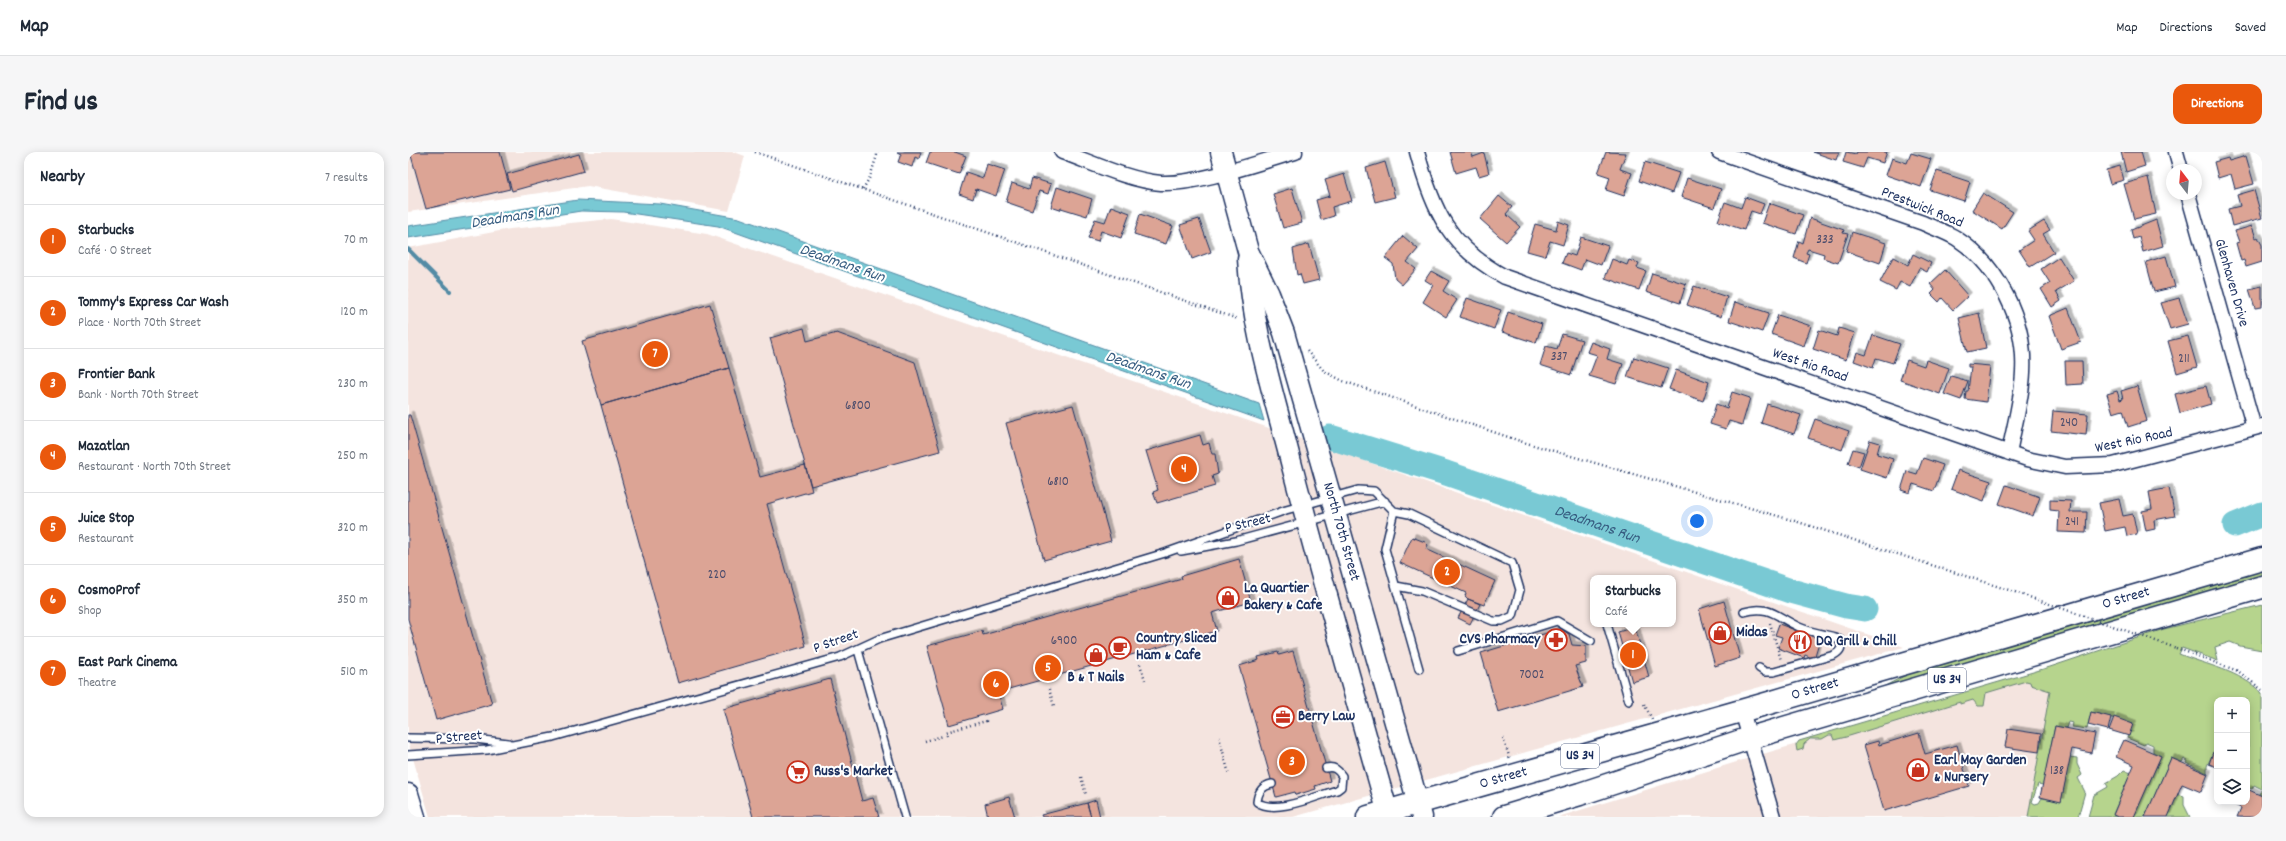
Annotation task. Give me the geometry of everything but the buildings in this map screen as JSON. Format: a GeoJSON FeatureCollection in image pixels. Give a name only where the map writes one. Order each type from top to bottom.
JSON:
{"type":"FeatureCollection","features":[{"type":"Feature","properties":{"kind":"main road","name":"North 70th Street"},"geometry":{"type":"LineString","coordinates":[[1221,152],[1248,251],[1269,294],[1284,334],[1420,810]]}},
{"type":"Feature","properties":{"kind":"main road","name":"North 70th Street"},"geometry":{"type":"LineString","coordinates":[[1248,251],[1250,298],[1382,815]]}},
{"type":"Feature","properties":{"kind":"main road","name":"O Street"},"geometry":{"type":"LineString","coordinates":[[1382,815],[1420,810],[1742,711],[2262,559]]}},
{"type":"Feature","properties":{"kind":"main road","name":"O Street"},"geometry":{"type":"LineString","coordinates":[[1504,817],[1580,794],[1750,738],[2262,587]]}},
{"type":"Feature","properties":{"kind":"main road"},"geometry":{"type":"LineString","coordinates":[[408,794],[415,817]]}},
{"type":"Feature","properties":{"kind":"street"},"geometry":{"type":"LineString","coordinates":[[1062,152],[1146,180],[1162,183],[1184,182],[1295,152]]}},
{"type":"Feature","properties":{"kind":"street","name":"West Rio Road"},"geometry":{"type":"LineString","coordinates":[[1417,152],[1432,203],[1446,225],[1474,257],[1505,278],[2009,453],[2052,465],[2099,467],[2126,463],[2258,427]]}},
{"type":"Feature","properties":{"kind":"street","name":"Prestwick Road"},"geometry":{"type":"LineString","coordinates":[[1719,152],[1923,223],[1956,238],[1980,259],[1994,275],[2010,304],[2022,348],[2022,383],[2009,453]]}},
{"type":"Feature","properties":{"kind":"street"},"geometry":{"type":"LineString","coordinates":[[2176,152],[2179,164]]}},
{"type":"Feature","properties":{"kind":"street","name":"Glenhaven Drive"},"geometry":{"type":"LineString","coordinates":[[2190,200],[2258,427]]}},
{"type":"Feature","properties":{"kind":"street"},"geometry":{"type":"LineString","coordinates":[[1742,711],[1773,817]]}},
{"type":"Feature","properties":{"kind":"lane"},"geometry":{"type":"LineString","coordinates":[[1334,506],[1358,490],[1374,491],[1394,511],[1409,514],[1512,563],[1520,590],[1513,616],[1502,621],[1493,621],[1422,591],[1396,586]]}},
{"type":"Feature","properties":{"kind":"lane"},"geometry":{"type":"LineString","coordinates":[[1334,506],[1385,501]]}},
{"type":"Feature","properties":{"kind":"lane","name":"P Street"},"geometry":{"type":"LineString","coordinates":[[408,755],[487,750],[553,737],[840,657],[879,639],[1165,554],[1226,530],[1305,514],[1334,506]]}},
{"type":"Feature","properties":{"kind":"lane","name":"P Street"},"geometry":{"type":"LineString","coordinates":[[1165,554],[1236,541],[1305,514],[1334,506]]}},
{"type":"Feature","properties":{"kind":"lane"},"geometry":{"type":"LineString","coordinates":[[1394,511],[1385,549],[1419,669]]}},
{"type":"Feature","properties":{"kind":"lane"},"geometry":{"type":"LineString","coordinates":[[1744,612],[1757,608],[1767,610],[1798,627],[1836,637],[1840,640],[1842,647],[1840,652],[1834,655],[1774,672],[1765,672],[1759,668]]}},
{"type":"Feature","properties":{"kind":"lane"},"geometry":{"type":"LineString","coordinates":[[1458,650],[1557,622],[1591,641]]}},
{"type":"Feature","properties":{"kind":"lane"},"geometry":{"type":"LineString","coordinates":[[1609,627],[1629,701]]}},
{"type":"Feature","properties":{"kind":"lane"},"geometry":{"type":"LineString","coordinates":[[858,650],[905,817]]}},
{"type":"Feature","properties":{"kind":"lane","name":"P Street"},"geometry":{"type":"LineString","coordinates":[[408,738],[475,739],[512,744]]}},
{"type":"Feature","properties":{"kind":"lane"},"geometry":{"type":"LineString","coordinates":[[1272,784],[1265,786],[1258,793],[1257,802],[1262,806],[1275,808],[1337,790],[1341,787],[1342,776],[1336,769],[1331,767],[1326,768]]}},
{"type":"Feature","properties":{"kind":"path"},"geometry":{"type":"LineString","coordinates":[[755,152],[1239,319]]}},
{"type":"Feature","properties":{"kind":"path"},"geometry":{"type":"LineString","coordinates":[[863,189],[870,177],[878,152]]}},
{"type":"Feature","properties":{"kind":"path"},"geometry":{"type":"LineString","coordinates":[[1304,345],[1314,361],[1324,370],[1358,386],[1523,442],[1795,521],[2015,592],[2238,670],[2262,690]]}},
{"type":"Feature","properties":{"kind":"path"},"geometry":{"type":"LineString","coordinates":[[1768,616],[1783,666]]}},
{"type":"Feature","properties":{"kind":"path"},"geometry":{"type":"LineString","coordinates":[[1140,664],[1145,680]]}},
{"type":"Feature","properties":{"kind":"path"},"geometry":{"type":"LineString","coordinates":[[1049,689],[1054,706]]}},
{"type":"Feature","properties":{"kind":"path"},"geometry":{"type":"LineString","coordinates":[[1644,704],[1652,720]]}},
{"type":"Feature","properties":{"kind":"path"},"geometry":{"type":"LineString","coordinates":[[925,741],[945,736],[946,732],[986,721],[985,718]]}},
{"type":"Feature","properties":{"kind":"path"},"geometry":{"type":"LineString","coordinates":[[1219,737],[1229,774]]}},
{"type":"Feature","properties":{"kind":"path"},"geometry":{"type":"LineString","coordinates":[[1503,738],[1510,762]]}},
{"type":"Feature","properties":{"kind":"path"},"geometry":{"type":"LineString","coordinates":[[1081,777],[1086,796]]}},
{"type":"Feature","properties":{"kind":"shaded area"},"geometry":{"type":"Polygon","coordinates":[[[408,152],[734,152],[745,156],[729,211],[588,186],[408,212],[408,152]]]}},
{"type":"Feature","properties":{"kind":"shaded area"},"geometry":{"type":"Polygon","coordinates":[[[611,219],[707,234],[1904,647],[1293,817],[430,817],[408,741],[408,248],[510,229],[611,219]]]}},
{"type":"Feature","properties":{"kind":"shaded area"},"geometry":{"type":"Polygon","coordinates":[[[2028,677],[2051,686],[2028,817],[1558,817],[1756,756],[2028,677]]]}},
{"type":"Feature","properties":{"kind":"green space"},"geometry":{"type":"Polygon","coordinates":[[[2262,566],[2262,576],[1883,687],[1910,673],[2262,566]]]}},
{"type":"Feature","properties":{"kind":"green space"},"geometry":{"type":"Polygon","coordinates":[[[2262,605],[2262,650],[2240,646],[2230,642],[2215,647],[2218,661],[2182,648],[2179,654],[2223,669],[2253,685],[2262,693],[2262,789],[2254,785],[2252,789],[2250,788],[2250,697],[2214,697],[2214,753],[2207,766],[2207,773],[2187,763],[2188,761],[2184,759],[2182,762],[2171,758],[2145,817],[2134,817],[2161,756],[2153,752],[2153,745],[2146,742],[2144,745],[2127,738],[2133,724],[2091,712],[2087,729],[2072,727],[2073,723],[2068,722],[2066,728],[2055,726],[2043,785],[2038,784],[2032,802],[2035,804],[2039,803],[2042,798],[2061,801],[2070,757],[2077,758],[2077,764],[2082,775],[2078,778],[2085,792],[2078,817],[2028,817],[2050,691],[2031,685],[2030,682],[2026,681],[1986,693],[1984,706],[1978,706],[1973,700],[1960,704],[1960,702],[1834,740],[1832,735],[1822,739],[1810,739],[1804,744],[1803,749],[1797,751],[1796,745],[1799,741],[2050,667],[2164,629],[2262,605]]]}},
{"type":"Feature","properties":{"kind":"green space"},"geometry":{"type":"Polygon","coordinates":[[[2124,770],[2131,773],[2113,814],[2118,817],[2088,817],[2094,795],[2108,787],[2106,783],[2118,776],[2124,770]]]}},
{"type":"Feature","properties":{"kind":"green space"},"geometry":{"type":"Polygon","coordinates":[[[2262,789],[2262,796],[2259,794],[2262,789]]]}},
{"type":"Feature","properties":{"kind":"green space"},"geometry":{"type":"Polygon","coordinates":[[[2178,794],[2184,796],[2184,805],[2190,817],[2168,817],[2178,794]]]}},
{"type":"Feature","properties":{"kind":"water"},"geometry":{"type":"Polygon","coordinates":[[[578,200],[660,204],[739,218],[1259,404],[1264,421],[718,226],[623,212],[581,211],[408,238],[408,226],[578,200]]]}},
{"type":"Feature","properties":{"kind":"waterway"},"geometry":{"type":"LineString","coordinates":[[408,249],[450,291]]}},
{"type":"Feature","properties":{"kind":"waterway","name":"Deadmans Run"},"geometry":{"type":"LineString","coordinates":[[1330,437],[1446,473],[1791,591],[1846,606],[1865,609]]}},
{"type":"Feature","properties":{"kind":"waterway","name":"Deadmans Run"},"geometry":{"type":"LineString","coordinates":[[2235,525],[2262,514]]}},
{"type":"Feature","properties":{"kind":"place","name":"East Park Cinema"},"geometry":{"type":"Point","coordinates":[655,354]}},
{"type":"Feature","properties":{"kind":"place","name":"Mazatlan"},"geometry":{"type":"Point","coordinates":[1184,469]}},
{"type":"Feature","properties":{"kind":"place","name":"Tommy's Express Car Wash"},"geometry":{"type":"Point","coordinates":[1447,572]}},
{"type":"Feature","properties":{"kind":"place","name":"La Quartier Bakery & Cafe"},"geometry":{"type":"Point","coordinates":[1228,598]}},
{"type":"Feature","properties":{"kind":"place","name":"Midas"},"geometry":{"type":"Point","coordinates":[1720,633]}},
{"type":"Feature","properties":{"kind":"place","name":"CVS Pharmacy"},"geometry":{"type":"Point","coordinates":[1556,640]}},
{"type":"Feature","properties":{"kind":"place","name":"DQ Grill & Chill"},"geometry":{"type":"Point","coordinates":[1800,642]}},
{"type":"Feature","properties":{"kind":"place","name":"Country Sliced Ham & Cafe"},"geometry":{"type":"Point","coordinates":[1120,648]}},
{"type":"Feature","properties":{"kind":"place","name":"B & T Nails"},"geometry":{"type":"Point","coordinates":[1096,655]}},
{"type":"Feature","properties":{"kind":"place","name":"Starbucks"},"geometry":{"type":"Point","coordinates":[1633,655]}},
{"type":"Feature","properties":{"kind":"place","name":"Juice Stop"},"geometry":{"type":"Point","coordinates":[1048,668]}},
{"type":"Feature","properties":{"kind":"place","name":"CosmoProf"},"geometry":{"type":"Point","coordinates":[996,684]}},
{"type":"Feature","properties":{"kind":"place","name":"Berry Law"},"geometry":{"type":"Point","coordinates":[1283,717]}},
{"type":"Feature","properties":{"kind":"place","name":"Frontier Bank"},"geometry":{"type":"Point","coordinates":[1292,762]}},
{"type":"Feature","properties":{"kind":"place","name":"Earl May Garden & Nursery"},"geometry":{"type":"Point","coordinates":[1918,770]}},
{"type":"Feature","properties":{"kind":"place","name":"Russ's Market"},"geometry":{"type":"Point","coordinates":[798,772]}}]}
